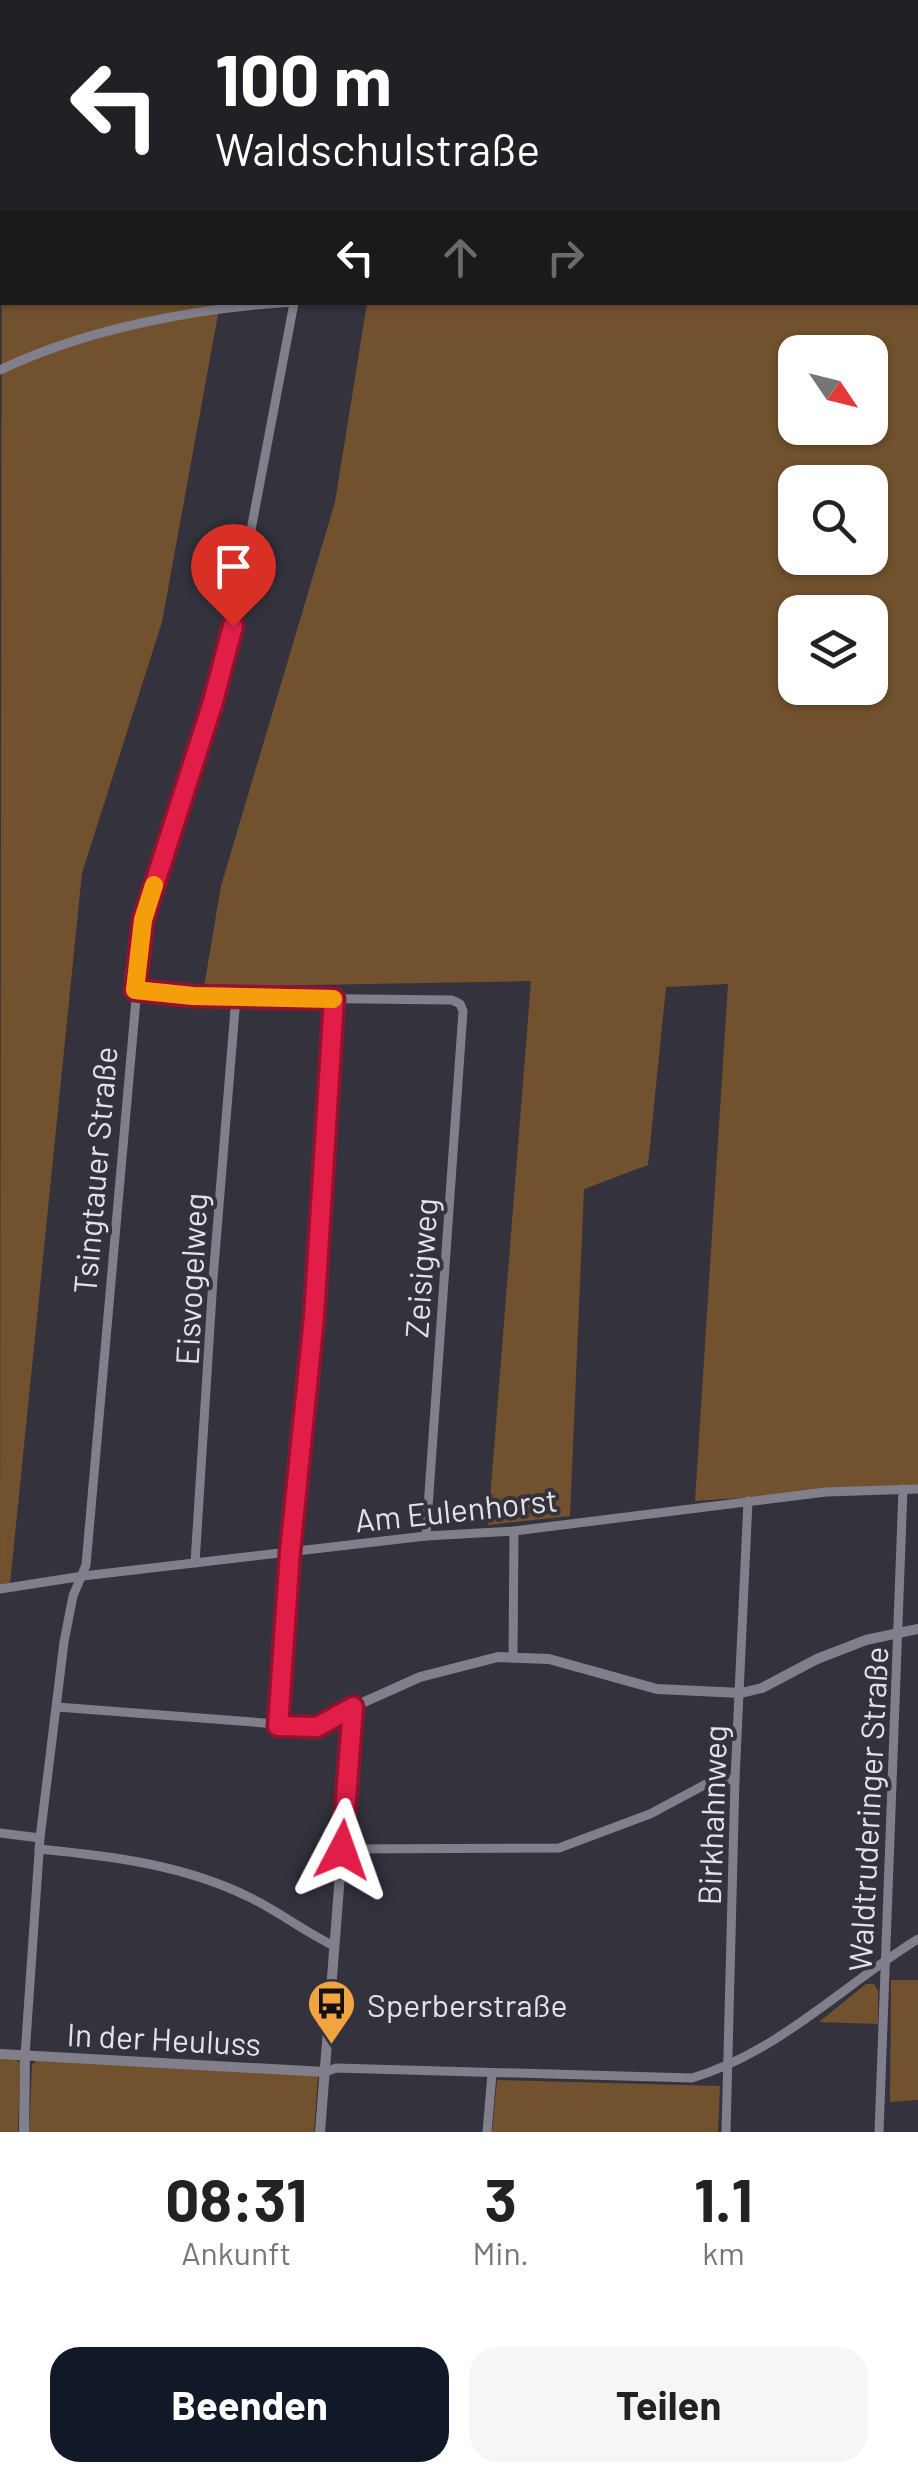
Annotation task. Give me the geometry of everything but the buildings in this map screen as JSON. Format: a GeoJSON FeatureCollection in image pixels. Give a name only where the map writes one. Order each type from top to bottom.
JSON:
{"type":"FeatureCollection","features":[{"type":"Feature","properties":{"kind":"street"},"geometry":{"type":"LineString","coordinates":[[0,370],[83,340],[183,315],[251,305]]}},
{"type":"Feature","properties":{"kind":"street","name":"Tsingtauer Straße"},"geometry":{"type":"LineString","coordinates":[[25,2056],[40,1843],[56,1707],[73,1596],[86,1565],[143,920],[233,626],[293,305]]}},
{"type":"Feature","properties":{"kind":"street"},"geometry":{"type":"LineString","coordinates":[[135,990],[334,999],[314,1317],[290,1552],[278,1726]]}},
{"type":"Feature","properties":{"kind":"street","name":"Eisvogelweg"},"geometry":{"type":"LineString","coordinates":[[195,1563],[236,997]]}},
{"type":"Feature","properties":{"kind":"street","name":"Zeisigweg"},"geometry":{"type":"LineString","coordinates":[[334,999],[452,1000],[463,1011],[426,1536]]}},
{"type":"Feature","properties":{"kind":"street","name":"Waldtruderinger Straße"},"geometry":{"type":"LineString","coordinates":[[880,2132],[903,1489]]}},
{"type":"Feature","properties":{"kind":"street","name":"Am Eulenhorst"},"geometry":{"type":"LineString","coordinates":[[0,1589],[83,1576],[426,1536],[514,1531],[826,1492],[918,1489]]}},
{"type":"Feature","properties":{"kind":"street","name":"Birkhahnweg"},"geometry":{"type":"LineString","coordinates":[[726,2132],[735,1779],[748,1501]]}},
{"type":"Feature","properties":{"kind":"street"},"geometry":{"type":"LineString","coordinates":[[513,1656],[514,1531]]}},
{"type":"Feature","properties":{"kind":"street"},"geometry":{"type":"LineString","coordinates":[[56,1707],[317,1727],[434,1672],[488,1658],[513,1656],[564,1662],[657,1690],[741,1693],[762,1688],[854,1644],[918,1629]]}},
{"type":"Feature","properties":{"kind":"street"},"geometry":{"type":"LineString","coordinates":[[320,2132],[353,1707]]}},
{"type":"Feature","properties":{"kind":"street"},"geometry":{"type":"LineString","coordinates":[[342,1850],[558,1848],[650,1814],[708,1783],[735,1779]]}},
{"type":"Feature","properties":{"kind":"street"},"geometry":{"type":"LineString","coordinates":[[0,1834],[200,1876],[252,1898],[332,1945]]}},
{"type":"Feature","properties":{"kind":"street"},"geometry":{"type":"LineString","coordinates":[[325,2072],[336,2068],[692,2078],[728,2067],[804,2023],[885,1960],[918,1940]]}},
{"type":"Feature","properties":{"kind":"street","name":"In der Heuluss"},"geometry":{"type":"LineString","coordinates":[[0,2054],[325,2072]]}},
{"type":"Feature","properties":{"kind":"street"},"geometry":{"type":"LineString","coordinates":[[24,2132],[25,2056]]}},
{"type":"Feature","properties":{"kind":"street"},"geometry":{"type":"LineString","coordinates":[[487,2132],[492,2074]]}},
{"type":"Feature","properties":{"kind":"shaded area"},"geometry":{"type":"Polygon","coordinates":[[[2,305],[220,305],[162,622],[82,873],[10,1584],[0,1586],[2,305]]]}},
{"type":"Feature","properties":{"kind":"shaded area"},"geometry":{"type":"Polygon","coordinates":[[[367,305],[918,305],[918,1486],[695,1501],[728,984],[666,987],[648,1165],[584,1189],[570,1516],[488,1525],[531,981],[204,987],[221,886],[335,502],[367,305]]]}},
{"type":"Feature","properties":{"kind":"shaded area"},"geometry":{"type":"Polygon","coordinates":[[[891,1980],[918,1980],[918,2100],[890,2102],[891,1980]]]}},
{"type":"Feature","properties":{"kind":"shaded area"},"geometry":{"type":"Polygon","coordinates":[[[866,1984],[874,1984],[878,1991],[878,2024],[819,2022],[866,1984]]]}},
{"type":"Feature","properties":{"kind":"shaded area"},"geometry":{"type":"Polygon","coordinates":[[[0,2057],[14,2058],[20,2063],[18,2132],[0,2132],[0,2057]]]}},
{"type":"Feature","properties":{"kind":"shaded area"},"geometry":{"type":"Polygon","coordinates":[[[37,2060],[318,2076],[314,2132],[29,2132],[32,2065],[37,2060]]]}},
{"type":"Feature","properties":{"kind":"shaded area"},"geometry":{"type":"Polygon","coordinates":[[[497,2080],[720,2086],[718,2132],[492,2132],[497,2080]]]}},
{"type":"Feature","properties":{"kind":"slow traffic"},"geometry":{"type":"LineString","coordinates":[[154,885],[143,920],[135,990],[193,996],[333,999]]}},
{"type":"Feature","properties":{"kind":"place","name":"Sperberstraße"},"geometry":{"type":"Point","coordinates":[332,2046]}},
{"type":"Feature","properties":{"kind":"route"},"geometry":{"type":"LineString","coordinates":[[233,626],[212,705],[143,920],[135,990],[193,996],[334,999],[314,1317],[290,1552],[278,1726],[317,1727],[353,1707],[342,1850]]}}]}
